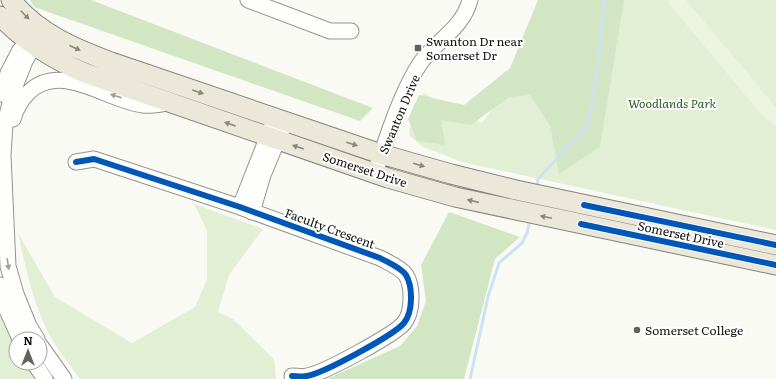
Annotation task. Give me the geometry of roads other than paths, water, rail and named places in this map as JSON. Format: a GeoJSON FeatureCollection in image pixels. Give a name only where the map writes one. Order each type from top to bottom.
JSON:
{"type":"FeatureCollection","features":[{"type":"Feature","properties":{"kind":"main road","name":"Somerset Drive"},"geometry":{"type":"LineString","coordinates":[[11,0],[41,29],[74,48],[381,154],[451,174],[516,190],[776,245]]}},
{"type":"Feature","properties":{"kind":"main road","name":"Somerset Drive"},"geometry":{"type":"LineString","coordinates":[[0,16],[30,44],[53,59],[85,73],[168,103],[375,173],[511,210],[776,265]]}},
{"type":"Feature","properties":{"kind":"street"},"geometry":{"type":"LineString","coordinates":[[248,0],[330,31],[351,30]]}},
{"type":"Feature","properties":{"kind":"street","name":"Swanton Drive"},"geometry":{"type":"LineString","coordinates":[[375,173],[406,91],[421,62],[457,26],[467,10],[470,0]]}},
{"type":"Feature","properties":{"kind":"street"},"geometry":{"type":"LineString","coordinates":[[0,105],[8,73],[41,29]]}},
{"type":"Feature","properties":{"kind":"street"},"geometry":{"type":"LineString","coordinates":[[30,44],[16,81],[8,111],[3,143],[5,235],[8,266],[16,294],[31,331]]}},
{"type":"Feature","properties":{"kind":"street"},"geometry":{"type":"LineString","coordinates":[[4,169],[10,127],[15,111],[24,97],[40,84],[51,80],[68,81],[143,105],[168,103]]}},
{"type":"Feature","properties":{"kind":"street"},"geometry":{"type":"LineString","coordinates":[[246,210],[263,175],[272,138],[280,120]]}},
{"type":"Feature","properties":{"kind":"street","name":"Faculty Crescent"},"geometry":{"type":"LineString","coordinates":[[76,162],[94,159],[246,210],[380,258],[399,268],[406,276],[410,293],[408,313],[405,322],[397,330],[323,371],[307,376],[292,376]]}},
{"type":"Feature","properties":{"kind":"street"},"geometry":{"type":"LineString","coordinates":[[0,285],[6,308],[16,331]]}},
{"type":"Feature","properties":{"kind":"street"},"geometry":{"type":"LineString","coordinates":[[48,356],[64,379]]}},
{"type":"Feature","properties":{"kind":"street"},"geometry":{"type":"LineString","coordinates":[[48,366],[57,379]]}},
{"type":"Feature","properties":{"kind":"waterway"},"geometry":{"type":"LineString","coordinates":[[537,188],[538,179],[588,125],[598,65],[604,0]]}},
{"type":"Feature","properties":{"kind":"waterway"},"geometry":{"type":"LineString","coordinates":[[470,379],[488,297],[499,263],[522,243],[527,233],[530,219]]}},
{"type":"Feature","properties":{"kind":"place","name":"Swanton Dr near Somerset Dr"},"geometry":{"type":"Point","coordinates":[418,48]}},
{"type":"Feature","properties":{"kind":"place","name":"Somerset College"},"geometry":{"type":"Point","coordinates":[637,330]}},
{"type":"Feature","properties":{"kind":"park label","name":"Woodlands Park"},"geometry":{"type":"Point","coordinates":[672,103]}}]}
